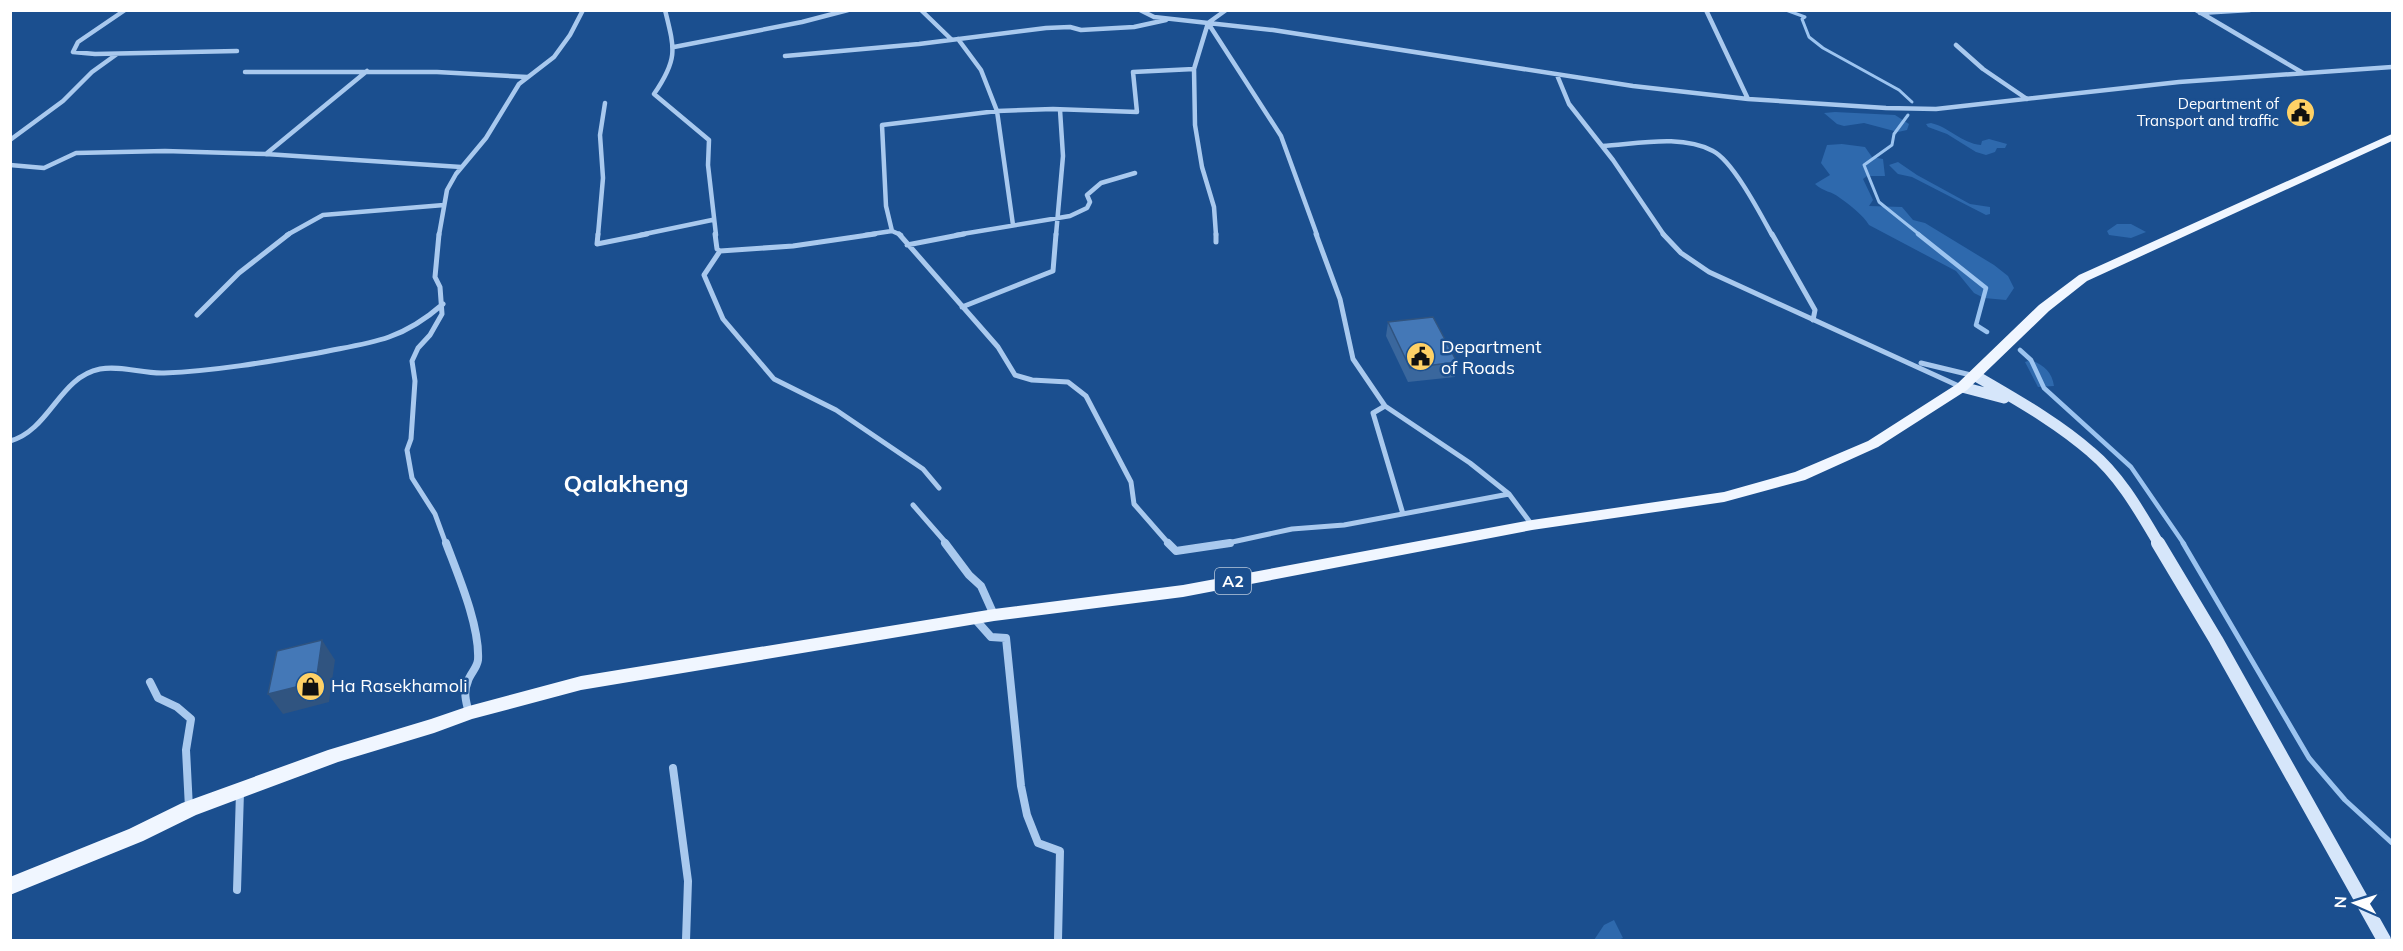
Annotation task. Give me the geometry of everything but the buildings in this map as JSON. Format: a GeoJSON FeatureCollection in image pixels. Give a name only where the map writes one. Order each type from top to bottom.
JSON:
{"type":"FeatureCollection","features":[{"type":"Feature","properties":{"kind":"main road","name":"A2"},"geometry":{"type":"LineString","coordinates":[[10,886],[136,835],[189,808],[335,755],[434,726],[469,713],[592,681],[994,615],[1183,591],[1532,525],[1724,497],[1800,476],[1873,444],[1962,387],[2044,308],[2083,278],[2392,137]]}},
{"type":"Feature","properties":{"kind":"main road"},"geometry":{"type":"LineString","coordinates":[[1976,376],[2013,401],[2034,411],[2092,452],[2121,485],[2216,640],[2384,940]]}},
{"type":"Feature","properties":{"kind":"main road"},"geometry":{"type":"LineString","coordinates":[[1962,387],[2013,401]]}},
{"type":"Feature","properties":{"kind":"street"},"geometry":{"type":"LineString","coordinates":[[125,10],[78,42],[73,52],[118,54],[237,51]]}},
{"type":"Feature","properties":{"kind":"street"},"geometry":{"type":"LineString","coordinates":[[469,713],[465,699],[467,682],[478,663],[477,645],[458,575],[435,514],[412,478],[407,450],[411,439],[410,420],[415,381],[412,361],[418,348],[436,325],[443,304],[440,287],[435,277],[447,190],[461,167],[486,138],[508,99],[527,76],[554,57],[570,35],[583,10]]}},
{"type":"Feature","properties":{"kind":"street"},"geometry":{"type":"LineString","coordinates":[[665,10],[674,47],[669,72],[654,94],[709,140],[712,220],[717,249],[720,251]]}},
{"type":"Feature","properties":{"kind":"street"},"geometry":{"type":"LineString","coordinates":[[674,47],[802,22],[848,10]]}},
{"type":"Feature","properties":{"kind":"street"},"geometry":{"type":"LineString","coordinates":[[921,10],[955,39],[981,70],[998,111],[1013,225]]}},
{"type":"Feature","properties":{"kind":"street"},"geometry":{"type":"LineString","coordinates":[[1140,10],[1154,17],[1273,30],[1633,86],[1748,99],[1886,108],[1936,109],[2179,82],[2392,67]]}},
{"type":"Feature","properties":{"kind":"street"},"geometry":{"type":"LineString","coordinates":[[1216,242],[1214,207],[1202,167],[1195,125],[1194,69],[1208,23],[1226,10]]}},
{"type":"Feature","properties":{"kind":"street"},"geometry":{"type":"LineString","coordinates":[[1706,10],[1748,99]]}},
{"type":"Feature","properties":{"kind":"street"},"geometry":{"type":"LineString","coordinates":[[2198,12],[2250,10]]}},
{"type":"Feature","properties":{"kind":"street"},"geometry":{"type":"LineString","coordinates":[[2198,12],[2304,74]]}},
{"type":"Feature","properties":{"kind":"street"},"geometry":{"type":"LineString","coordinates":[[785,56],[1046,28],[1070,27],[1081,30],[1134,27],[1169,19]]}},
{"type":"Feature","properties":{"kind":"street"},"geometry":{"type":"LineString","coordinates":[[1208,23],[1227,49],[1281,136],[1340,298],[1353,359],[1385,406],[1470,463],[1509,494],[1532,525]]}},
{"type":"Feature","properties":{"kind":"street"},"geometry":{"type":"LineString","coordinates":[[1956,45],[1983,69],[2027,99]]}},
{"type":"Feature","properties":{"kind":"street"},"geometry":{"type":"LineString","coordinates":[[10,140],[63,101],[92,72],[118,54]]}},
{"type":"Feature","properties":{"kind":"street"},"geometry":{"type":"LineString","coordinates":[[892,231],[886,206],[882,125],[998,111],[1137,112],[1133,72],[1194,69]]}},
{"type":"Feature","properties":{"kind":"street"},"geometry":{"type":"LineString","coordinates":[[245,72],[348,73],[367,71],[527,76]]}},
{"type":"Feature","properties":{"kind":"street"},"geometry":{"type":"LineString","coordinates":[[266,154],[367,71]]}},
{"type":"Feature","properties":{"kind":"street"},"geometry":{"type":"LineString","coordinates":[[1557,75],[1558,87],[1662,234],[1684,255],[1727,280],[1813,320],[1911,361],[1962,387]]}},
{"type":"Feature","properties":{"kind":"street"},"geometry":{"type":"LineString","coordinates":[[605,103],[600,135],[603,178],[597,244],[712,220]]}},
{"type":"Feature","properties":{"kind":"street"},"geometry":{"type":"LineString","coordinates":[[962,307],[1053,271],[1063,156],[1060,110]]}},
{"type":"Feature","properties":{"kind":"street"},"geometry":{"type":"LineString","coordinates":[[1602,147],[1686,144],[1718,153],[1755,208],[1815,310],[1813,320]]}},
{"type":"Feature","properties":{"kind":"street"},"geometry":{"type":"LineString","coordinates":[[10,165],[44,168],[76,153],[165,151],[266,154],[461,167]]}},
{"type":"Feature","properties":{"kind":"street"},"geometry":{"type":"LineString","coordinates":[[907,245],[1070,216],[1087,208],[1090,202],[1087,195],[1101,183],[1135,173]]}},
{"type":"Feature","properties":{"kind":"street"},"geometry":{"type":"LineString","coordinates":[[197,315],[238,274],[307,220],[323,215],[444,205]]}},
{"type":"Feature","properties":{"kind":"street"},"geometry":{"type":"LineString","coordinates":[[720,251],[793,246],[892,231],[900,234],[907,245],[998,347],[1016,375],[1032,380],[1068,382],[1086,396],[1131,482],[1134,504],[1176,551],[1226,545],[1292,529],[1344,525],[1509,494]]}},
{"type":"Feature","properties":{"kind":"street"},"geometry":{"type":"LineString","coordinates":[[720,251],[704,275],[723,319],[774,379],[836,410],[923,469],[939,488]]}},
{"type":"Feature","properties":{"kind":"street"},"geometry":{"type":"LineString","coordinates":[[10,441],[26,436],[67,388],[86,375],[101,369],[161,373],[323,352],[386,338],[412,327],[443,304]]}},
{"type":"Feature","properties":{"kind":"street"},"geometry":{"type":"LineString","coordinates":[[1911,361],[1976,376]]}},
{"type":"Feature","properties":{"kind":"street"},"geometry":{"type":"LineString","coordinates":[[1385,406],[1374,414],[1403,514]]}},
{"type":"Feature","properties":{"kind":"street"},"geometry":{"type":"LineString","coordinates":[[913,505],[934,527],[969,575],[981,586],[994,615]]}},
{"type":"Feature","properties":{"kind":"street"},"geometry":{"type":"LineString","coordinates":[[975,619],[991,637],[1005,638],[1012,680],[1021,793],[1028,822],[1038,843],[1060,851],[1058,940]]}},
{"type":"Feature","properties":{"kind":"street"},"geometry":{"type":"LineString","coordinates":[[150,682],[158,698],[177,707],[191,719],[186,750],[189,808]]}},
{"type":"Feature","properties":{"kind":"street"},"geometry":{"type":"LineString","coordinates":[[674,768],[688,881],[686,940]]}},
{"type":"Feature","properties":{"kind":"street"},"geometry":{"type":"LineString","coordinates":[[237,890],[240,790]]}},
{"type":"Feature","properties":{"kind":"shaded area"},"geometry":{"type":"Polygon","coordinates":[[[1824,113],[1895,115],[1909,124],[1907,130],[1898,132],[1864,123],[1844,126],[1837,124],[1824,113]]]}},
{"type":"Feature","properties":{"kind":"shaded area"},"geometry":{"type":"Polygon","coordinates":[[[1931,123],[1974,144],[1981,145],[1982,141],[1989,139],[2007,144],[2005,148],[1997,148],[1995,152],[1986,155],[1976,152],[1926,124],[1931,123]]]}},
{"type":"Feature","properties":{"kind":"shaded area"},"geometry":{"type":"Polygon","coordinates":[[[1827,145],[1865,147],[1872,157],[1883,159],[1885,176],[1867,176],[1863,179],[1873,200],[1869,206],[1902,207],[1913,220],[1925,223],[1994,265],[2008,276],[2014,288],[2006,300],[1984,298],[1974,293],[1956,271],[1869,225],[1848,204],[1815,184],[1830,175],[1821,163],[1827,145]]]}},
{"type":"Feature","properties":{"kind":"shaded area"},"geometry":{"type":"Polygon","coordinates":[[[1898,162],[1970,204],[1990,207],[1990,214],[1986,215],[1912,177],[1898,174],[1889,165],[1898,162]]]}},
{"type":"Feature","properties":{"kind":"shaded area"},"geometry":{"type":"Polygon","coordinates":[[[2117,224],[2131,224],[2146,232],[2131,238],[2109,235],[2107,231],[2117,224]]]}},
{"type":"Feature","properties":{"kind":"shaded area"},"geometry":{"type":"Polygon","coordinates":[[[2031,360],[2047,370],[2054,386],[2038,387],[2025,362],[2031,360]]]}},
{"type":"Feature","properties":{"kind":"shaded area"},"geometry":{"type":"Polygon","coordinates":[[[1614,920],[1623,938],[1594,940],[1604,925],[1614,920]]]}},
{"type":"Feature","properties":{"kind":"waterway"},"geometry":{"type":"LineString","coordinates":[[1786,10],[1805,17],[1802,19],[1809,37],[1823,48],[1899,90],[1912,102]]}},
{"type":"Feature","properties":{"kind":"waterway"},"geometry":{"type":"LineString","coordinates":[[1908,115],[1894,134],[1892,145],[1864,165],[1879,202],[1920,235]]}},
{"type":"Feature","properties":{"kind":"waterway"},"geometry":{"type":"LineString","coordinates":[[1918,234],[1986,288],[1976,325],[1987,332]]}},
{"type":"Feature","properties":{"kind":"waterway"},"geometry":{"type":"LineString","coordinates":[[2020,350],[2031,360],[2044,388],[2131,467],[2184,544]]}},
{"type":"Feature","properties":{"kind":"waterway"},"geometry":{"type":"LineString","coordinates":[[2183,543],[2309,758],[2345,800],[2392,843]]}},
{"type":"Feature","properties":{"kind":"place","name":"Department of Transport and traffic"},"geometry":{"type":"Point","coordinates":[2300,113]}},
{"type":"Feature","properties":{"kind":"place","name":"Department of Roads"},"geometry":{"type":"Point","coordinates":[1420,357]}},
{"type":"Feature","properties":{"kind":"place","name":"Ha Rasekhamoli"},"geometry":{"type":"Point","coordinates":[310,686]}},
{"type":"Feature","properties":{"kind":"district","name":"Qalakheng"},"geometry":{"type":"Point","coordinates":[626,484]}}]}
